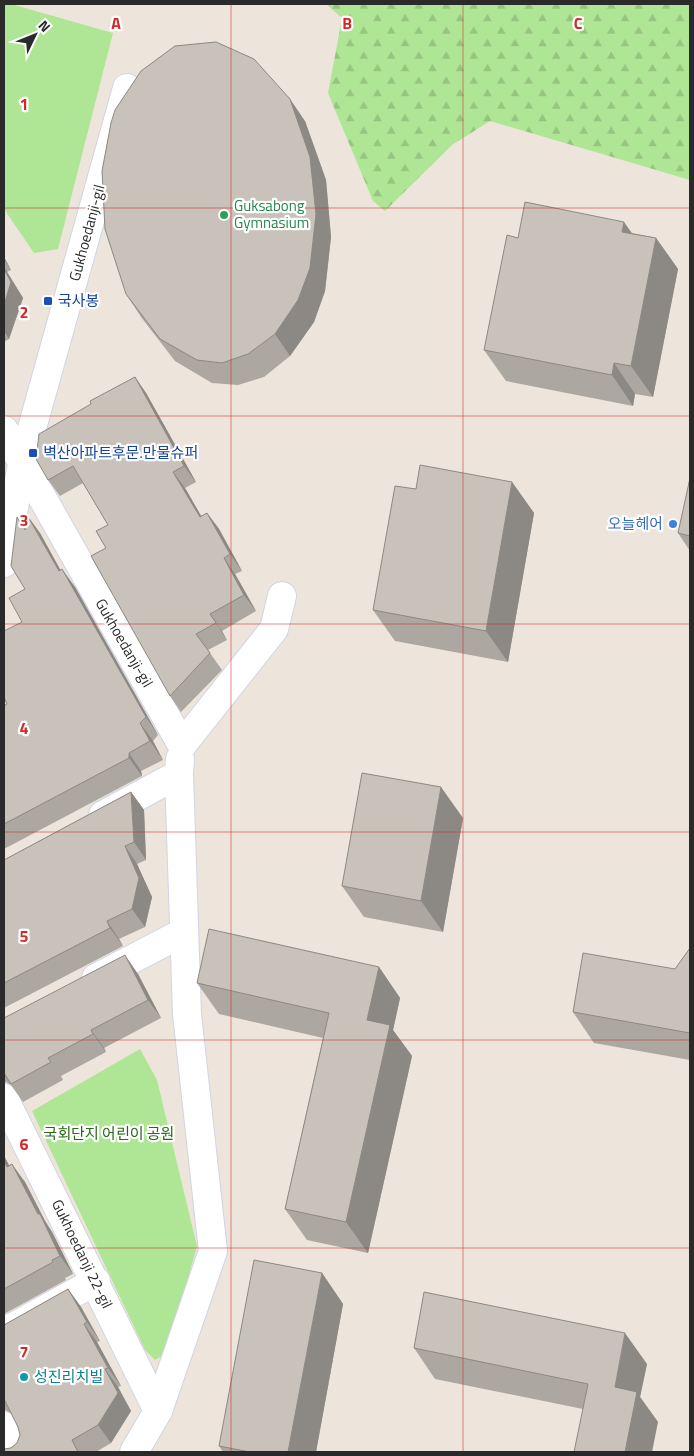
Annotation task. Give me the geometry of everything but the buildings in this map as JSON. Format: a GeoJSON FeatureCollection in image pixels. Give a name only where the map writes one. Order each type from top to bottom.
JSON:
{"type":"FeatureCollection","features":[{"type":"Feature","properties":{"kind":"street","name":"Gukhoedanji-gil"},"geometry":{"type":"LineString","coordinates":[[4,563],[22,464],[127,88]]}},
{"type":"Feature","properties":{"kind":"street"},"geometry":{"type":"LineString","coordinates":[[4,430],[22,464]]}},
{"type":"Feature","properties":{"kind":"street","name":"Gukhoedanji-gil"},"geometry":{"type":"LineString","coordinates":[[22,464],[182,745]]}},
{"type":"Feature","properties":{"kind":"street"},"geometry":{"type":"LineString","coordinates":[[134,1452],[158,1411],[213,1251],[187,1014],[179,774],[182,745],[274,629],[282,596]]}},
{"type":"Feature","properties":{"kind":"street"},"geometry":{"type":"LineString","coordinates":[[83,825],[179,774]]}},
{"type":"Feature","properties":{"kind":"street"},"geometry":{"type":"LineString","coordinates":[[72,990],[184,932]]}},
{"type":"Feature","properties":{"kind":"street","name":"Gukhoedanji 22-gil"},"geometry":{"type":"LineString","coordinates":[[4,1098],[96,1281],[158,1411]]}},
{"type":"Feature","properties":{"kind":"street"},"geometry":{"type":"LineString","coordinates":[[4,1332],[96,1281]]}},
{"type":"Feature","properties":{"kind":"street"},"geometry":{"type":"LineString","coordinates":[[4,1426],[17,1452]]}},
{"type":"Feature","properties":{"kind":"green space"},"geometry":{"type":"Polygon","coordinates":[[[4,4],[11,4],[113,33],[58,249],[34,253],[4,209],[4,4]]]}},
{"type":"Feature","properties":{"kind":"green space"},"geometry":{"type":"Polygon","coordinates":[[[326,4],[690,4],[690,180],[490,121],[452,145],[385,211],[373,201],[328,93],[342,18],[326,4]]]}},
{"type":"Feature","properties":{"kind":"green space","name":"국회단지 어린이 공원"},"geometry":{"type":"Polygon","coordinates":[[[140,1049],[157,1080],[197,1246],[167,1353],[155,1360],[145,1350],[32,1111],[140,1049]]]}},
{"type":"Feature","properties":{"kind":"place","name":"Guksabong Gymnasium"},"geometry":{"type":"Point","coordinates":[224,215]}},
{"type":"Feature","properties":{"kind":"place","name":"국사봉"},"geometry":{"type":"Point","coordinates":[48,301]}},
{"type":"Feature","properties":{"kind":"place","name":"벽산아파트후문.만물슈퍼"},"geometry":{"type":"Point","coordinates":[33,453]}},
{"type":"Feature","properties":{"kind":"place","name":"오늘헤어"},"geometry":{"type":"Point","coordinates":[673,524]}},
{"type":"Feature","properties":{"kind":"place","name":"성진리치빌"},"geometry":{"type":"Point","coordinates":[24,1377]}}]}
